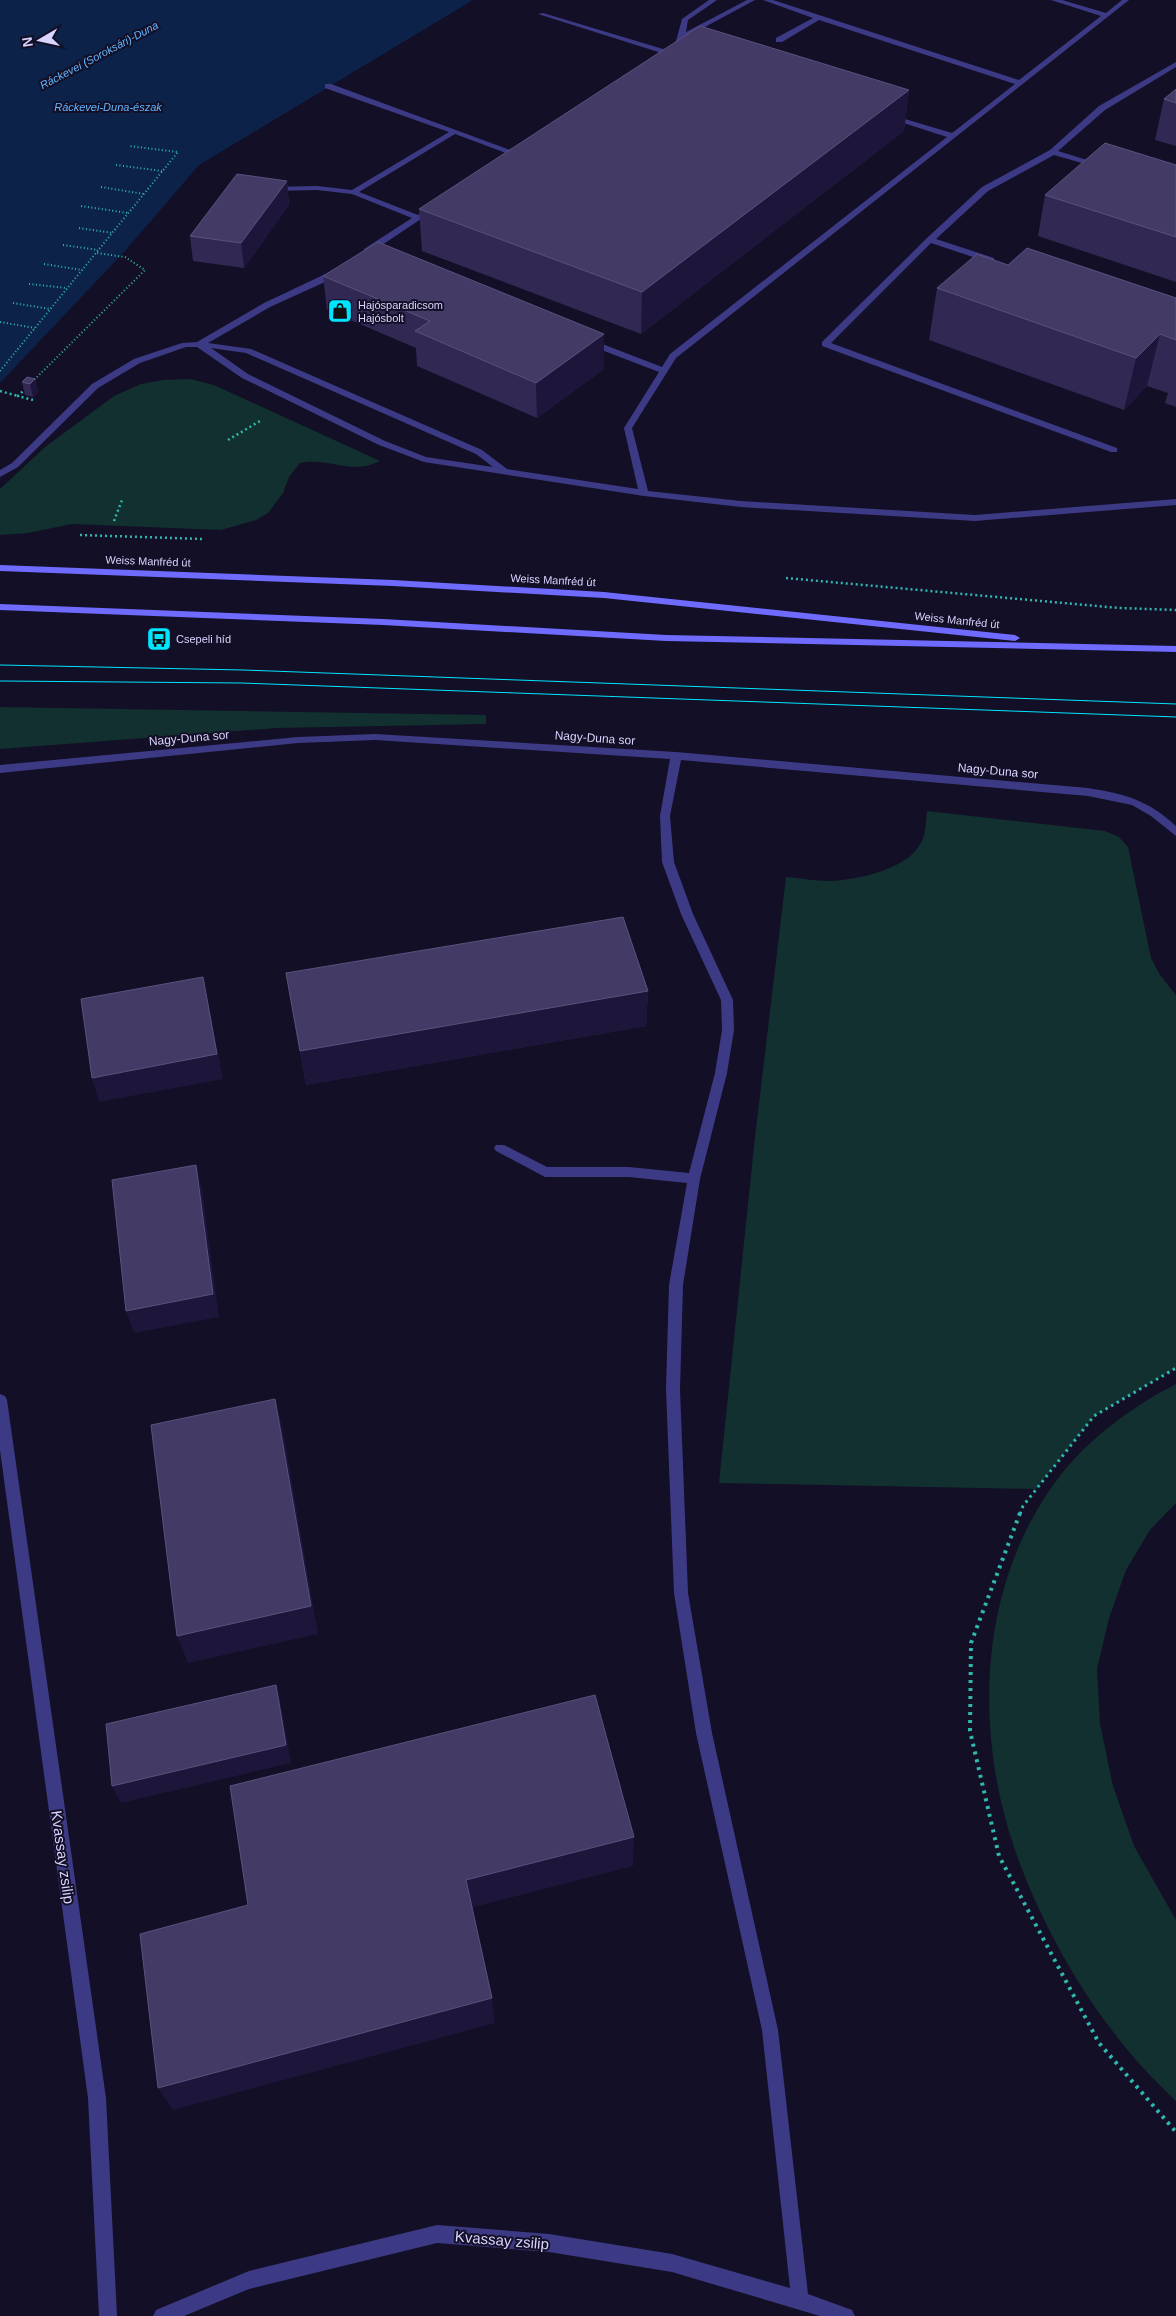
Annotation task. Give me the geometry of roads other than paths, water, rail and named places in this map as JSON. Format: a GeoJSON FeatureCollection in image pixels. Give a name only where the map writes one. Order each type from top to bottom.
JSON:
{"type":"FeatureCollection","features":[{"type":"Feature","properties":{"kind":"main road","name":"Weiss Manfréd út"},"geometry":{"type":"LineString","coordinates":[[0,568],[393,583],[604,595],[1103,648]]}},
{"type":"Feature","properties":{"kind":"main road","name":"Weiss Manfréd út"},"geometry":{"type":"LineString","coordinates":[[0,607],[383,622],[666,638],[1176,649]]}},
{"type":"Feature","properties":{"kind":"lane"},"geometry":{"type":"LineString","coordinates":[[663,59],[679,49],[685,19],[714,0]]}},
{"type":"Feature","properties":{"kind":"lane"},"geometry":{"type":"LineString","coordinates":[[681,38],[752,0]]}},
{"type":"Feature","properties":{"kind":"lane"},"geometry":{"type":"LineString","coordinates":[[766,0],[1020,82]]}},
{"type":"Feature","properties":{"kind":"lane"},"geometry":{"type":"LineString","coordinates":[[1054,0],[1106,15]]}},
{"type":"Feature","properties":{"kind":"lane"},"geometry":{"type":"LineString","coordinates":[[644,492],[628,428],[673,356],[1126,0]]}},
{"type":"Feature","properties":{"kind":"lane"},"geometry":{"type":"LineString","coordinates":[[541,14],[671,54]]}},
{"type":"Feature","properties":{"kind":"lane"},"geometry":{"type":"LineString","coordinates":[[779,40],[819,17]]}},
{"type":"Feature","properties":{"kind":"lane"},"geometry":{"type":"LineString","coordinates":[[679,49],[688,52]]}},
{"type":"Feature","properties":{"kind":"lane"},"geometry":{"type":"LineString","coordinates":[[1114,450],[825,344],[930,240],[985,189],[1053,152],[1102,108],[1176,64]]}},
{"type":"Feature","properties":{"kind":"lane"},"geometry":{"type":"LineString","coordinates":[[328,86],[517,154]]}},
{"type":"Feature","properties":{"kind":"lane"},"geometry":{"type":"LineString","coordinates":[[886,115],[953,136]]}},
{"type":"Feature","properties":{"kind":"lane"},"geometry":{"type":"LineString","coordinates":[[353,192],[454,132]]}},
{"type":"Feature","properties":{"kind":"lane"},"geometry":{"type":"LineString","coordinates":[[509,160],[525,149]]}},
{"type":"Feature","properties":{"kind":"lane"},"geometry":{"type":"LineString","coordinates":[[1053,152],[1110,170]]}},
{"type":"Feature","properties":{"kind":"lane"},"geometry":{"type":"LineString","coordinates":[[259,191],[317,188],[353,192],[420,218]]}},
{"type":"Feature","properties":{"kind":"lane"},"geometry":{"type":"LineString","coordinates":[[371,258],[362,255],[444,202]]}},
{"type":"Feature","properties":{"kind":"lane"},"geometry":{"type":"LineString","coordinates":[[930,240],[996,262]]}},
{"type":"Feature","properties":{"kind":"lane"},"geometry":{"type":"LineString","coordinates":[[199,344],[267,305],[322,280],[346,265]]}},
{"type":"Feature","properties":{"kind":"lane"},"geometry":{"type":"LineString","coordinates":[[582,339],[664,371]]}},
{"type":"Feature","properties":{"kind":"lane"},"geometry":{"type":"LineString","coordinates":[[199,344],[244,376],[382,443],[424,458],[644,492],[741,504],[974,518],[1176,502]]}},
{"type":"Feature","properties":{"kind":"lane"},"geometry":{"type":"LineString","coordinates":[[0,474],[15,465],[95,386],[137,361],[185,345],[199,344],[248,351],[479,452],[504,470]]}},
{"type":"Feature","properties":{"kind":"lane","name":"Nagy-Duna sor"},"geometry":{"type":"LineString","coordinates":[[0,769],[298,740],[376,737],[676,756],[1088,792],[1131,799],[1156,812],[1176,832]]}},
{"type":"Feature","properties":{"kind":"lane"},"geometry":{"type":"LineString","coordinates":[[676,756],[666,816],[668,862],[687,914],[727,1000],[728,1030],[721,1073],[694,1179],[676,1285],[673,1379],[681,1593],[704,1732],[770,2030],[800,2300]]}},
{"type":"Feature","properties":{"kind":"lane"},"geometry":{"type":"LineString","coordinates":[[500,1148],[545,1172],[629,1172],[694,1179]]}},
{"type":"Feature","properties":{"kind":"lane","name":"Kvassay zsilip"},"geometry":{"type":"LineString","coordinates":[[0,1400],[96,2098],[108,2316]]}},
{"type":"Feature","properties":{"kind":"lane","name":"Kvassay zsilip"},"geometry":{"type":"LineString","coordinates":[[162,2316],[249,2280],[437,2234],[549,2243],[672,2263],[800,2300],[846,2316]]}},
{"type":"Feature","properties":{"kind":"water","name":"Ráckevei-Duna-észak"},"geometry":{"type":"Polygon","coordinates":[[[0,0],[473,0],[199,165],[125,251],[0,383],[0,0]]]}},
{"type":"Feature","properties":{"kind":"tram line"},"geometry":{"type":"LineString","coordinates":[[0,665],[243,670],[1176,704]]}},
{"type":"Feature","properties":{"kind":"tram line"},"geometry":{"type":"LineString","coordinates":[[0,681],[241,683],[1176,717]]}},
{"type":"Feature","properties":{"kind":"place","name":"Hajósparadicsom Hajósbolt"},"geometry":{"type":"Point","coordinates":[340,311]}},
{"type":"Feature","properties":{"kind":"place","name":"Csepeli híd"},"geometry":{"type":"Point","coordinates":[159,639]}},
{"type":"Feature","properties":{"kind":"water label","name":"Ráckevei (Soroksári)-Duna"},"geometry":{"type":"Point","coordinates":[99,55]}}]}
